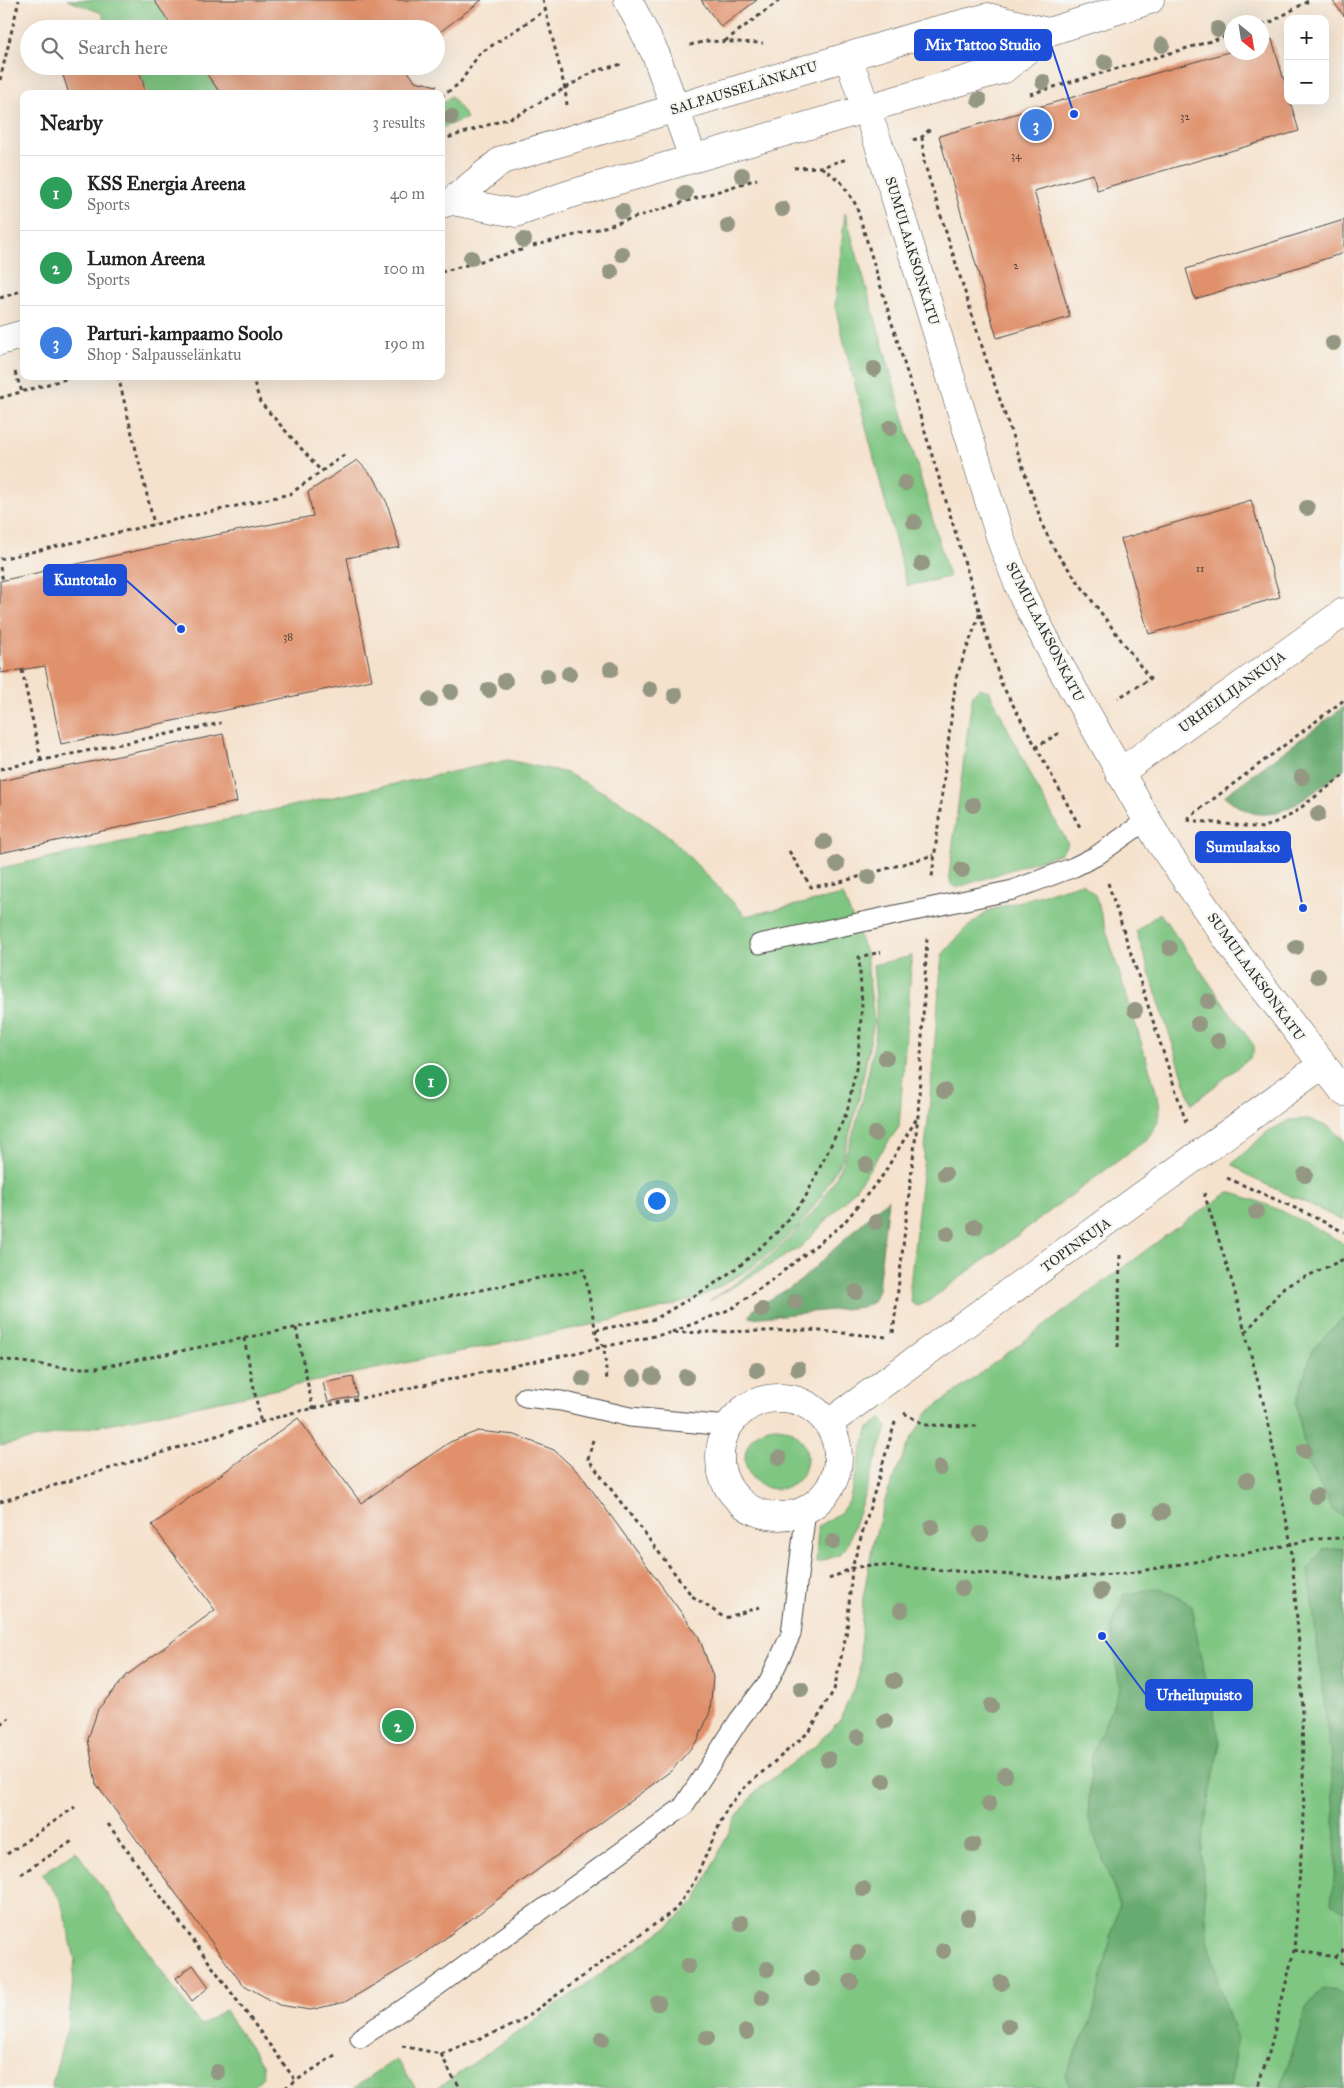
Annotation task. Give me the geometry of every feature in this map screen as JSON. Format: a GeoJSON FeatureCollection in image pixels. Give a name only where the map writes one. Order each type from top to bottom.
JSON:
{"type":"FeatureCollection","features":[{"type":"Feature","properties":{"kind":"street"},"geometry":{"type":"LineString","coordinates":[[628,0],[647,34],[693,158]]}},
{"type":"Feature","properties":{"kind":"street","name":"SALPAUSSELÄNKATU"},"geometry":{"type":"LineString","coordinates":[[447,203],[516,213],[567,194],[1004,69],[1048,32],[1150,0]]}},
{"type":"Feature","properties":{"kind":"street","name":"SALPAUSSELÄNKATU"},"geometry":{"type":"LineString","coordinates":[[447,203],[502,160],[848,56],[988,17],[1048,32]]}},
{"type":"Feature","properties":{"kind":"street","name":"SUMULAAKSONKATU"},"geometry":{"type":"LineString","coordinates":[[848,56],[950,370],[978,470],[1002,543],[1023,596],[1119,773],[1147,820],[1239,956],[1344,1092]]}},
{"type":"Feature","properties":{"kind":"street"},"geometry":{"type":"LineString","coordinates":[[0,341],[20,335]]}},
{"type":"Feature","properties":{"kind":"street","name":"URHEILIJANKUJA"},"geometry":{"type":"LineString","coordinates":[[1119,773],[1344,612]]}},
{"type":"Feature","properties":{"kind":"street","name":"TOPINKUJA"},"geometry":{"type":"LineString","coordinates":[[830,1423],[1322,1065]]}},
{"type":"Feature","properties":{"kind":"street"},"geometry":{"type":"LineString","coordinates":[[789,1397],[815,1408],[830,1423],[839,1451],[838,1471],[823,1498],[806,1510],[780,1516],[759,1512],[743,1504],[729,1488],[722,1471],[720,1450],[728,1426],[742,1410],[768,1398],[789,1397]]}},
{"type":"Feature","properties":{"kind":"lane"},"geometry":{"type":"LineString","coordinates":[[759,944],[1013,890],[1074,867],[1116,844],[1147,820]]}},
{"type":"Feature","properties":{"kind":"lane"},"geometry":{"type":"LineString","coordinates":[[525,1397],[561,1401],[630,1418],[728,1426]]}},
{"type":"Feature","properties":{"kind":"lane"},"geometry":{"type":"LineString","coordinates":[[360,2038],[436,1987],[683,1807],[739,1720],[769,1681],[791,1634],[806,1510]]}},
{"type":"Feature","properties":{"kind":"path"},"geometry":{"type":"LineString","coordinates":[[0,80],[19,0]]}},
{"type":"Feature","properties":{"kind":"path"},"geometry":{"type":"LineString","coordinates":[[543,0],[565,89],[568,112]]}},
{"type":"Feature","properties":{"kind":"path"},"geometry":{"type":"LineString","coordinates":[[725,41],[780,0]]}},
{"type":"Feature","properties":{"kind":"path"},"geometry":{"type":"LineString","coordinates":[[1269,22],[1310,0]]}},
{"type":"Feature","properties":{"kind":"path"},"geometry":{"type":"LineString","coordinates":[[445,94],[460,83],[479,54],[546,10]]}},
{"type":"Feature","properties":{"kind":"path"},"geometry":{"type":"LineString","coordinates":[[1021,96],[1224,37]]}},
{"type":"Feature","properties":{"kind":"path"},"geometry":{"type":"LineString","coordinates":[[445,139],[516,116],[595,71]]}},
{"type":"Feature","properties":{"kind":"path"},"geometry":{"type":"LineString","coordinates":[[936,123],[922,137],[924,162],[986,358],[1044,529],[1056,552],[1150,679]]}},
{"type":"Feature","properties":{"kind":"path"},"geometry":{"type":"LineString","coordinates":[[793,168],[821,167],[841,182],[856,205],[1001,683],[1083,833]]}},
{"type":"Feature","properties":{"kind":"path"},"geometry":{"type":"LineString","coordinates":[[445,271],[598,229],[765,177]]}},
{"type":"Feature","properties":{"kind":"path"},"geometry":{"type":"LineString","coordinates":[[0,298],[20,291]]}},
{"type":"Feature","properties":{"kind":"path"},"geometry":{"type":"LineString","coordinates":[[0,398],[62,380]]}},
{"type":"Feature","properties":{"kind":"path"},"geometry":{"type":"LineString","coordinates":[[119,380],[154,524]]}},
{"type":"Feature","properties":{"kind":"path"},"geometry":{"type":"LineString","coordinates":[[253,380],[260,402],[321,472]]}},
{"type":"Feature","properties":{"kind":"path"},"geometry":{"type":"LineString","coordinates":[[0,559],[290,494],[344,455]]}},
{"type":"Feature","properties":{"kind":"path"},"geometry":{"type":"LineString","coordinates":[[0,567],[3,580]]}},
{"type":"Feature","properties":{"kind":"path"},"geometry":{"type":"LineString","coordinates":[[669,1333],[809,1330],[893,1337],[918,1116],[929,908],[934,854],[956,678],[980,613]]}},
{"type":"Feature","properties":{"kind":"path"},"geometry":{"type":"LineString","coordinates":[[22,670],[41,760]]}},
{"type":"Feature","properties":{"kind":"path"},"geometry":{"type":"LineString","coordinates":[[1344,700],[1186,820],[1263,828],[1290,816],[1344,775]]}},
{"type":"Feature","properties":{"kind":"path"},"geometry":{"type":"LineString","coordinates":[[0,769],[220,723]]}},
{"type":"Feature","properties":{"kind":"path"},"geometry":{"type":"LineString","coordinates":[[1035,748],[1055,736]]}},
{"type":"Feature","properties":{"kind":"path"},"geometry":{"type":"LineString","coordinates":[[789,851],[811,887],[837,883],[934,854]]}},
{"type":"Feature","properties":{"kind":"path"},"geometry":{"type":"LineString","coordinates":[[1107,879],[1187,1125]]}},
{"type":"Feature","properties":{"kind":"path"},"geometry":{"type":"LineString","coordinates":[[596,1330],[655,1318],[710,1286],[742,1264],[777,1232],[805,1198],[847,1112],[858,1059],[862,1004],[859,957]]}},
{"type":"Feature","properties":{"kind":"path"},"geometry":{"type":"LineString","coordinates":[[0,1502],[261,1424],[291,1413],[669,1333],[731,1309],[776,1277],[843,1224],[883,1175],[918,1116]]}},
{"type":"Feature","properties":{"kind":"path"},"geometry":{"type":"LineString","coordinates":[[1226,1178],[1304,1212],[1344,1232]]}},
{"type":"Feature","properties":{"kind":"path"},"geometry":{"type":"LineString","coordinates":[[1202,1189],[1246,1332],[1268,1420],[1291,1546],[1301,1669],[1304,1816],[1294,1950],[1268,2053],[1257,2088]]}},
{"type":"Feature","properties":{"kind":"path"},"geometry":{"type":"LineString","coordinates":[[1118,1347],[1120,1252]]}},
{"type":"Feature","properties":{"kind":"path"},"geometry":{"type":"LineString","coordinates":[[1246,1332],[1284,1287],[1344,1259]]}},
{"type":"Feature","properties":{"kind":"path"},"geometry":{"type":"LineString","coordinates":[[0,1359],[65,1368],[97,1368],[584,1270],[597,1338],[604,1347],[608,1389],[588,1459],[692,1596],[725,1618],[797,1594],[852,1568],[871,1565],[1055,1578],[1128,1573],[1291,1546],[1313,1540],[1344,1538]]}},
{"type":"Feature","properties":{"kind":"path"},"geometry":{"type":"LineString","coordinates":[[296,1328],[313,1409]]}},
{"type":"Feature","properties":{"kind":"path"},"geometry":{"type":"LineString","coordinates":[[244,1338],[261,1424]]}},
{"type":"Feature","properties":{"kind":"path"},"geometry":{"type":"LineString","coordinates":[[904,1413],[926,1425],[979,1426]]}},
{"type":"Feature","properties":{"kind":"path"},"geometry":{"type":"LineString","coordinates":[[0,1724],[9,1718]]}},
{"type":"Feature","properties":{"kind":"path"},"geometry":{"type":"LineString","coordinates":[[7,1854],[75,1807]]}},
{"type":"Feature","properties":{"kind":"path"},"geometry":{"type":"LineString","coordinates":[[108,1824],[296,2081]]}},
{"type":"Feature","properties":{"kind":"path"},"geometry":{"type":"LineString","coordinates":[[20,1874],[74,1840]]}},
{"type":"Feature","properties":{"kind":"path"},"geometry":{"type":"LineString","coordinates":[[1294,1950],[1335,1957],[1344,1965]]}},
{"type":"Feature","properties":{"kind":"path"},"geometry":{"type":"LineString","coordinates":[[1335,1957],[1344,1950]]}},
{"type":"Feature","properties":{"kind":"path"},"geometry":{"type":"LineString","coordinates":[[440,2054],[461,2088]]}},
{"type":"Feature","properties":{"kind":"green space"},"geometry":{"type":"Polygon","coordinates":[[[67,0],[154,0],[168,20],[104,20],[102,13],[67,0]]]}},
{"type":"Feature","properties":{"kind":"green space"},"geometry":{"type":"Polygon","coordinates":[[[142,75],[207,75],[218,90],[147,90],[142,75]]]}},
{"type":"Feature","properties":{"kind":"green space"},"geometry":{"type":"Polygon","coordinates":[[[451,96],[467,118],[445,126],[445,101],[451,96]]]}},
{"type":"Feature","properties":{"kind":"green space"},"geometry":{"type":"Polygon","coordinates":[[[845,213],[949,577],[907,586],[835,307],[845,213]]]}},
{"type":"Feature","properties":{"kind":"green space"},"geometry":{"type":"Polygon","coordinates":[[[979,688],[989,691],[1068,844],[1061,853],[956,888],[951,884],[949,875],[970,712],[973,694],[979,688]]]}},
{"type":"Feature","properties":{"kind":"green space"},"geometry":{"type":"Polygon","coordinates":[[[1344,707],[1344,769],[1311,794],[1286,809],[1260,814],[1247,811],[1224,796],[1344,707]]]}},
{"type":"Feature","properties":{"kind":"green space"},"geometry":{"type":"Polygon","coordinates":[[[508,760],[567,773],[618,800],[670,837],[746,916],[843,895],[866,953],[874,1022],[857,1108],[843,1157],[821,1196],[800,1225],[774,1250],[743,1273],[701,1297],[653,1311],[0,1446],[0,868],[508,760]]]}},
{"type":"Feature","properties":{"kind":"green space"},"geometry":{"type":"Polygon","coordinates":[[[1082,883],[1095,895],[1152,1077],[1160,1110],[1157,1123],[1146,1140],[927,1302],[917,1306],[911,1302],[910,1286],[929,1111],[942,955],[965,929],[990,910],[1082,883]]]}},
{"type":"Feature","properties":{"kind":"green space"},"geometry":{"type":"Polygon","coordinates":[[[1160,913],[1254,1046],[1254,1052],[1250,1058],[1192,1104],[1136,931],[1160,913]]]}},
{"type":"Feature","properties":{"kind":"green space"},"geometry":{"type":"Polygon","coordinates":[[[912,956],[899,1127],[853,1192],[802,1246],[709,1301],[756,1268],[785,1243],[811,1215],[831,1185],[840,1169],[853,1135],[874,1045],[876,1011],[873,965],[912,956]]]}},
{"type":"Feature","properties":{"kind":"green space"},"geometry":{"type":"Polygon","coordinates":[[[1308,1119],[1329,1127],[1344,1140],[1344,1221],[1250,1177],[1232,1164],[1267,1132],[1289,1120],[1308,1119]]]}},
{"type":"Feature","properties":{"kind":"green space"},"geometry":{"type":"Polygon","coordinates":[[[1229,1192],[1288,1214],[1344,1244],[1344,2088],[438,2088],[669,1926],[696,1901],[735,1819],[756,1791],[814,1747],[840,1720],[859,1675],[863,1598],[873,1543],[886,1497],[908,1445],[927,1413],[1172,1231],[1229,1192]]]}},
{"type":"Feature","properties":{"kind":"green space"},"geometry":{"type":"Polygon","coordinates":[[[888,1199],[878,1289],[873,1302],[863,1307],[752,1318],[749,1316],[755,1308],[798,1283],[888,1199]]]}},
{"type":"Feature","properties":{"kind":"green space"},"geometry":{"type":"Polygon","coordinates":[[[1344,1317],[1344,1516],[1333,1511],[1308,1463],[1296,1403],[1313,1349],[1344,1317]]]}},
{"type":"Feature","properties":{"kind":"green space"},"geometry":{"type":"Polygon","coordinates":[[[882,1418],[887,1428],[847,1546],[839,1555],[816,1563],[818,1526],[840,1513],[849,1501],[869,1428],[882,1418]]]}},
{"type":"Feature","properties":{"kind":"green space"},"geometry":{"type":"Polygon","coordinates":[[[770,1427],[782,1427],[798,1436],[805,1446],[807,1458],[805,1470],[798,1480],[782,1489],[770,1489],[759,1484],[750,1475],[745,1464],[745,1452],[750,1441],[759,1432],[770,1427]]]}},
{"type":"Feature","properties":{"kind":"green space"},"geometry":{"type":"Polygon","coordinates":[[[1344,1548],[1344,1912],[1331,1902],[1336,1864],[1331,1758],[1308,1569],[1323,1550],[1344,1548]]]}},
{"type":"Feature","properties":{"kind":"green space"},"geometry":{"type":"Polygon","coordinates":[[[1160,1588],[1192,1605],[1199,1648],[1220,1742],[1201,1845],[1207,1933],[1220,1989],[1237,2039],[1230,2088],[1070,2088],[1065,2075],[1092,2018],[1119,1903],[1088,1818],[1092,1753],[1120,1689],[1111,1630],[1123,1595],[1160,1588]]]}},
{"type":"Feature","properties":{"kind":"green space"},"geometry":{"type":"Polygon","coordinates":[[[76,1851],[201,2026],[224,2010],[262,2064],[263,2077],[251,2088],[51,2088],[69,2021],[75,1959],[61,1901],[42,1874],[76,1851]]]}},
{"type":"Feature","properties":{"kind":"green space"},"geometry":{"type":"Polygon","coordinates":[[[1322,1989],[1339,1991],[1344,1996],[1344,2088],[1281,2088],[1306,2008],[1322,1989]]]}},
{"type":"Feature","properties":{"kind":"green space"},"geometry":{"type":"Polygon","coordinates":[[[396,2059],[416,2088],[354,2088],[396,2059]]]}},
{"type":"Feature","properties":{"kind":"building"},"geometry":{"type":"Polygon","coordinates":[[[154,0],[482,0],[445,28],[445,20],[168,20],[154,0]]]}},
{"type":"Feature","properties":{"kind":"building"},"geometry":{"type":"Polygon","coordinates":[[[701,0],[757,0],[721,27],[701,0]]]}},
{"type":"Feature","properties":{"kind":"building"},"geometry":{"type":"Polygon","coordinates":[[[1332,0],[1344,0],[1344,16],[1332,0]]]}},
{"type":"Feature","properties":{"kind":"building"},"geometry":{"type":"Polygon","coordinates":[[[1272,39],[1284,80],[1284,105],[1291,105],[1299,131],[1097,190],[1093,174],[1034,191],[1070,317],[997,338],[939,136],[1224,53],[1224,60],[1269,60],[1269,40],[1272,39]]]}},
{"type":"Feature","properties":{"kind":"building"},"geometry":{"type":"Polygon","coordinates":[[[63,75],[141,75],[145,90],[68,90],[63,75]]]}},
{"type":"Feature","properties":{"kind":"building"},"geometry":{"type":"Polygon","coordinates":[[[207,75],[411,75],[415,81],[437,86],[432,90],[218,90],[207,75]]]}},
{"type":"Feature","properties":{"kind":"building"},"geometry":{"type":"Polygon","coordinates":[[[1344,220],[1344,253],[1195,299],[1186,269],[1344,220]]]}},
{"type":"Feature","properties":{"kind":"building"},"geometry":{"type":"Polygon","coordinates":[[[357,460],[375,479],[387,503],[400,547],[347,558],[372,680],[61,744],[45,666],[0,673],[0,581],[154,547],[313,516],[308,492],[357,460]]]}},
{"type":"Feature","properties":{"kind":"building"},"geometry":{"type":"Polygon","coordinates":[[[1251,500],[1280,597],[1149,634],[1121,539],[1251,500]]]}},
{"type":"Feature","properties":{"kind":"building"},"geometry":{"type":"Polygon","coordinates":[[[223,734],[237,802],[0,853],[0,781],[223,734]]]}},
{"type":"Feature","properties":{"kind":"building"},"geometry":{"type":"Polygon","coordinates":[[[353,1377],[357,1396],[328,1402],[323,1383],[353,1377]]]}},
{"type":"Feature","properties":{"kind":"building"},"geometry":{"type":"Polygon","coordinates":[[[298,1418],[361,1503],[450,1442],[478,1431],[515,1435],[554,1450],[581,1475],[699,1637],[713,1677],[710,1712],[698,1740],[672,1770],[416,1960],[345,2002],[310,2010],[279,2005],[242,1984],[96,1784],[88,1739],[98,1709],[127,1675],[215,1610],[152,1525],[298,1418]]]}},
{"type":"Feature","properties":{"kind":"building"},"geometry":{"type":"Polygon","coordinates":[[[193,1965],[209,1987],[192,2001],[176,1978],[193,1965]]]}},
{"type":"Feature","properties":{"kind":"place","name":"Mix Tattoo Studio"},"geometry":{"type":"Point","coordinates":[1074,114]}},
{"type":"Feature","properties":{"kind":"place","name":"Parturi-kampaamo Soolo"},"geometry":{"type":"Point","coordinates":[1036,125]}},
{"type":"Feature","properties":{"kind":"place","name":"Kuntotalo"},"geometry":{"type":"Point","coordinates":[181,629]}},
{"type":"Feature","properties":{"kind":"place","name":"Sumulaakso"},"geometry":{"type":"Point","coordinates":[1303,908]}},
{"type":"Feature","properties":{"kind":"place","name":"KSS Energia Areena"},"geometry":{"type":"Point","coordinates":[431,1081]}},
{"type":"Feature","properties":{"kind":"place","name":"Urheilupuisto"},"geometry":{"type":"Point","coordinates":[1102,1636]}},
{"type":"Feature","properties":{"kind":"place","name":"Lumon Areena"},"geometry":{"type":"Point","coordinates":[398,1726]}}]}
